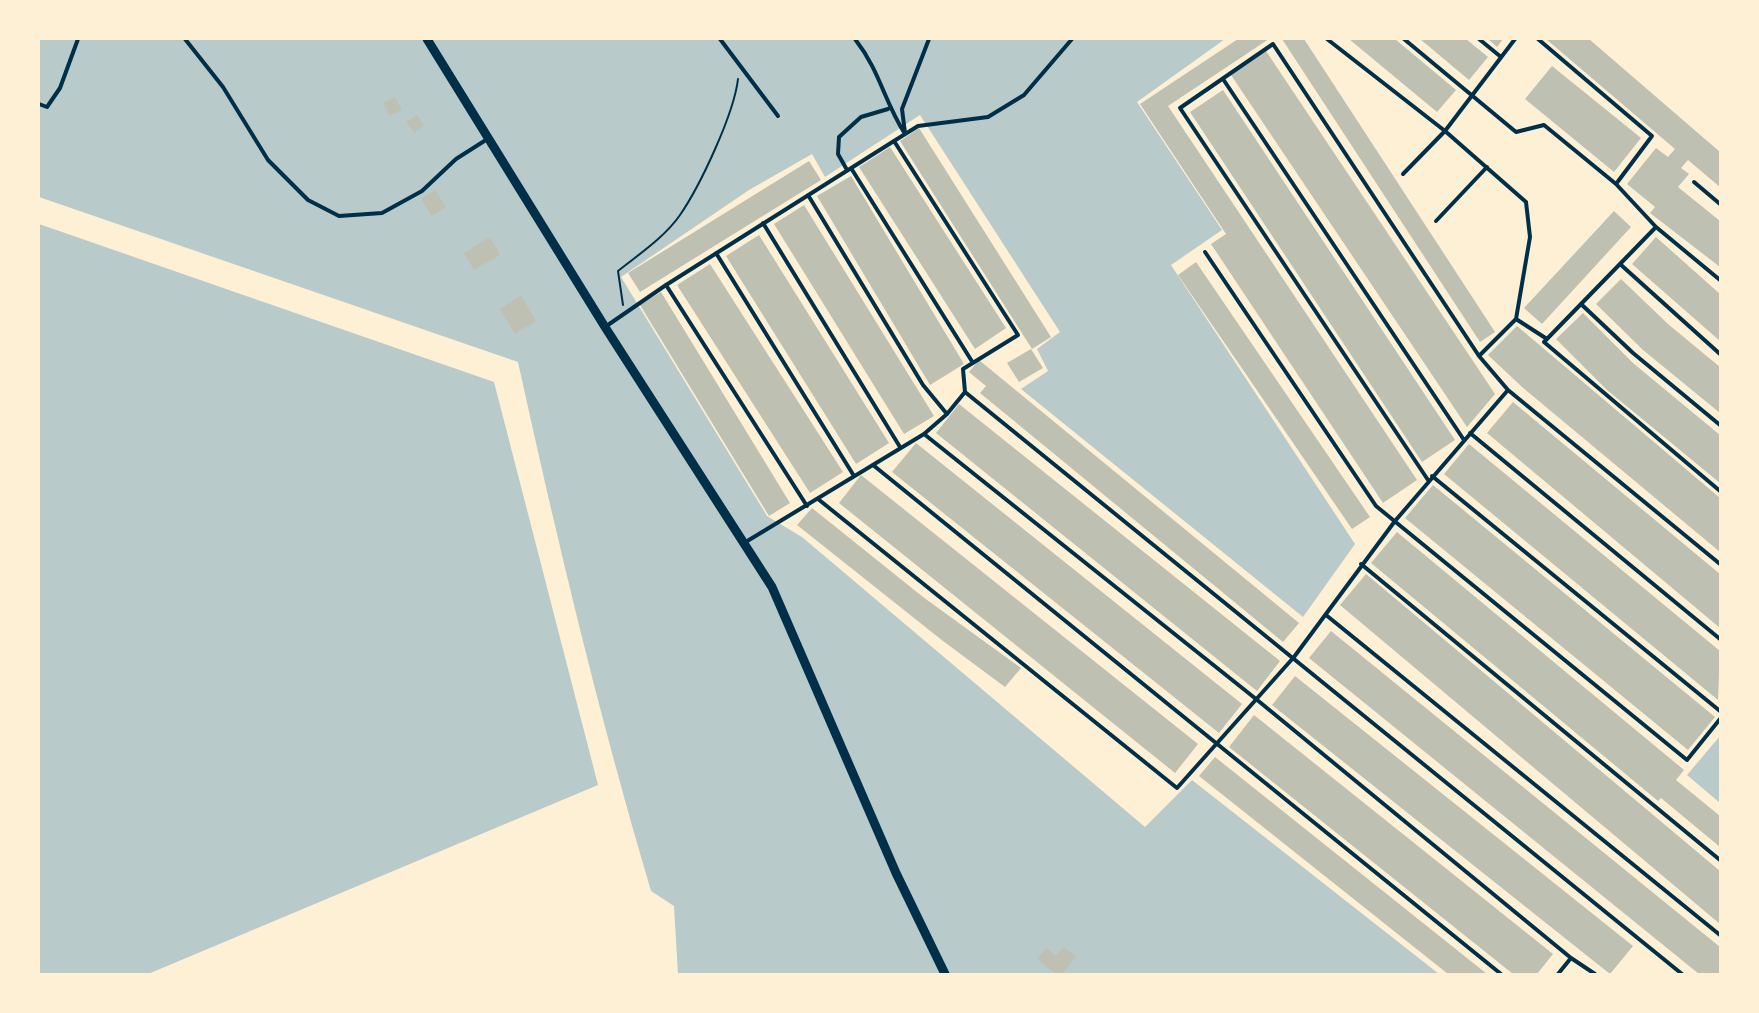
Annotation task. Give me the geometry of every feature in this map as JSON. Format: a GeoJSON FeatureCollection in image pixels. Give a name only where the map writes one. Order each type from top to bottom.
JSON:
{"type":"FeatureCollection","features":[{"type":"Feature","properties":{"kind":"street"},"geometry":{"type":"LineString","coordinates":[[427,39],[605,327],[772,587],[896,873],[945,974]]}},
{"type":"Feature","properties":{"kind":"lane"},"geometry":{"type":"LineString","coordinates":[[39,104],[47,107],[60,88],[78,39]]}},
{"type":"Feature","properties":{"kind":"lane"},"geometry":{"type":"LineString","coordinates":[[185,39],[223,87],[267,160],[308,200],[339,216],[382,213],[422,191],[456,159],[490,138]]}},
{"type":"Feature","properties":{"kind":"lane"},"geometry":{"type":"LineString","coordinates":[[720,39],[778,116]]}},
{"type":"Feature","properties":{"kind":"lane"},"geometry":{"type":"LineString","coordinates":[[855,39],[870,58],[882,84],[888,109],[905,134]]}},
{"type":"Feature","properties":{"kind":"lane"},"geometry":{"type":"LineString","coordinates":[[905,134],[902,109],[929,39]]}},
{"type":"Feature","properties":{"kind":"lane"},"geometry":{"type":"LineString","coordinates":[[605,327],[666,285],[918,126],[988,117],[1024,95],[1072,39]]}},
{"type":"Feature","properties":{"kind":"lane"},"geometry":{"type":"LineString","coordinates":[[1327,39],[1445,131],[1526,202],[1530,237],[1516,319],[1479,356]]}},
{"type":"Feature","properties":{"kind":"lane"},"geometry":{"type":"LineString","coordinates":[[1404,39],[1515,132],[1544,126],[1616,184],[1656,227],[1720,280]]}},
{"type":"Feature","properties":{"kind":"lane"},"geometry":{"type":"LineString","coordinates":[[1479,39],[1501,57]]}},
{"type":"Feature","properties":{"kind":"lane"},"geometry":{"type":"LineString","coordinates":[[1403,174],[1445,131],[1515,39]]}},
{"type":"Feature","properties":{"kind":"lane"},"geometry":{"type":"LineString","coordinates":[[1538,39],[1652,136],[1616,184]]}},
{"type":"Feature","properties":{"kind":"lane"},"geometry":{"type":"LineString","coordinates":[[1428,480],[1180,108],[1273,44],[1479,356],[1508,390],[1720,564]]}},
{"type":"Feature","properties":{"kind":"lane"},"geometry":{"type":"LineString","coordinates":[[1223,78],[1464,440]]}},
{"type":"Feature","properties":{"kind":"lane"},"geometry":{"type":"LineString","coordinates":[[888,109],[861,117],[839,137],[838,154],[973,363]]}},
{"type":"Feature","properties":{"kind":"lane"},"geometry":{"type":"LineString","coordinates":[[744,543],[924,434],[947,414],[965,392],[963,369],[1018,335],[894,141]]}},
{"type":"Feature","properties":{"kind":"lane"},"geometry":{"type":"LineString","coordinates":[[1436,221],[1487,166]]}},
{"type":"Feature","properties":{"kind":"lane"},"geometry":{"type":"LineString","coordinates":[[1694,182],[1720,204]]}},
{"type":"Feature","properties":{"kind":"lane"},"geometry":{"type":"LineString","coordinates":[[808,195],[923,384],[947,414]]}},
{"type":"Feature","properties":{"kind":"lane"},"geometry":{"type":"LineString","coordinates":[[763,224],[900,447]]}},
{"type":"Feature","properties":{"kind":"lane"},"geometry":{"type":"LineString","coordinates":[[1656,227],[1544,342],[1720,491]]}},
{"type":"Feature","properties":{"kind":"lane"},"geometry":{"type":"LineString","coordinates":[[1205,252],[1376,506],[1687,760],[1720,719]]}},
{"type":"Feature","properties":{"kind":"lane"},"geometry":{"type":"LineString","coordinates":[[716,253],[854,476]]}},
{"type":"Feature","properties":{"kind":"lane"},"geometry":{"type":"LineString","coordinates":[[1620,264],[1720,354]]}},
{"type":"Feature","properties":{"kind":"lane"},"geometry":{"type":"LineString","coordinates":[[666,285],[807,506]]}},
{"type":"Feature","properties":{"kind":"lane"},"geometry":{"type":"LineString","coordinates":[[1581,304],[1633,353],[1720,425]]}},
{"type":"Feature","properties":{"kind":"lane"},"geometry":{"type":"LineString","coordinates":[[1516,319],[1547,339]]}},
{"type":"Feature","properties":{"kind":"lane"},"geometry":{"type":"LineString","coordinates":[[818,499],[1177,788],[1294,657],[1395,521],[1508,390]]}},
{"type":"Feature","properties":{"kind":"lane"},"geometry":{"type":"LineString","coordinates":[[965,392],[1682,974]]}},
{"type":"Feature","properties":{"kind":"lane"},"geometry":{"type":"LineString","coordinates":[[1470,433],[1720,639]]}},
{"type":"Feature","properties":{"kind":"lane"},"geometry":{"type":"LineString","coordinates":[[924,434],[1256,699],[1571,958],[1595,974]]}},
{"type":"Feature","properties":{"kind":"lane"},"geometry":{"type":"LineString","coordinates":[[873,465],[1501,974]]}},
{"type":"Feature","properties":{"kind":"lane"},"geometry":{"type":"LineString","coordinates":[[1432,476],[1720,711]]}},
{"type":"Feature","properties":{"kind":"lane"},"geometry":{"type":"LineString","coordinates":[[1361,564],[1720,860]]}},
{"type":"Feature","properties":{"kind":"lane"},"geometry":{"type":"LineString","coordinates":[[1326,615],[1720,935]]}},
{"type":"Feature","properties":{"kind":"lane"},"geometry":{"type":"LineString","coordinates":[[1558,974],[1571,958]]}},
{"type":"Feature","properties":{"kind":"path"},"geometry":{"type":"LineString","coordinates":[[625,314],[618,271],[679,217],[703,173],[732,107],[736,95],[739,64]]}},
{"type":"Feature","properties":{"kind":"shaded area"},"geometry":{"type":"Polygon","coordinates":[[[39,39],[1225,39],[1137,102],[1222,230],[1171,265],[1355,544],[1303,617],[1021,389],[1048,371],[1037,349],[1060,332],[920,115],[825,177],[812,154],[749,190],[621,277],[767,516],[802,537],[1145,827],[1192,780],[1439,974],[678,974],[674,906],[651,891],[632,825],[580,628],[518,362],[39,197],[39,39]]]}},
{"type":"Feature","properties":{"kind":"shaded area"},"geometry":{"type":"Polygon","coordinates":[[[39,224],[494,382],[598,785],[148,974],[39,974],[39,224]]]}},
{"type":"Feature","properties":{"kind":"shaded area"},"geometry":{"type":"Polygon","coordinates":[[[1720,736],[1720,803],[1687,775],[1720,736]]]}},
{"type":"Feature","properties":{"kind":"building"},"geometry":{"type":"Polygon","coordinates":[[[1238,39],[1269,39],[1168,106],[1417,480],[1383,503],[1211,244],[1226,234],[1140,104],[1238,39]]]}},
{"type":"Feature","properties":{"kind":"building"},"geometry":{"type":"Polygon","coordinates":[[[1282,39],[1304,39],[1495,332],[1480,342],[1282,39]]]}},
{"type":"Feature","properties":{"kind":"building"},"geometry":{"type":"Polygon","coordinates":[[[1349,39],[1395,39],[1456,90],[1437,112],[1349,39]]]}},
{"type":"Feature","properties":{"kind":"building"},"geometry":{"type":"Polygon","coordinates":[[[1420,39],[1466,39],[1488,57],[1469,80],[1420,39]]]}},
{"type":"Feature","properties":{"kind":"building"},"geometry":{"type":"Polygon","coordinates":[[[1488,39],[1503,39],[1497,47],[1488,39]]]}},
{"type":"Feature","properties":{"kind":"building"},"geometry":{"type":"Polygon","coordinates":[[[1546,39],[1589,39],[1720,152],[1720,187],[1688,160],[1681,168],[1689,174],[1678,187],[1720,221],[1720,267],[1650,213],[1655,207],[1627,184],[1656,148],[1668,157],[1675,149],[1546,39]]]}},
{"type":"Feature","properties":{"kind":"building"},"geometry":{"type":"Polygon","coordinates":[[[1266,51],[1495,394],[1467,427],[1231,75],[1266,51]]]}},
{"type":"Feature","properties":{"kind":"building"},"geometry":{"type":"Polygon","coordinates":[[[1552,66],[1641,138],[1614,172],[1525,99],[1552,66]]]}},
{"type":"Feature","properties":{"kind":"building"},"geometry":{"type":"Polygon","coordinates":[[[1223,90],[1455,440],[1422,462],[1190,112],[1223,90]]]}},
{"type":"Feature","properties":{"kind":"building"},"geometry":{"type":"Polygon","coordinates":[[[395,97],[402,110],[390,116],[383,103],[395,97]]]}},
{"type":"Feature","properties":{"kind":"building"},"geometry":{"type":"Polygon","coordinates":[[[417,115],[424,126],[414,133],[406,122],[417,115]]]}},
{"type":"Feature","properties":{"kind":"building"},"geometry":{"type":"Polygon","coordinates":[[[919,128],[1051,337],[1032,349],[900,141],[919,128]]]}},
{"type":"Feature","properties":{"kind":"building"},"geometry":{"type":"Polygon","coordinates":[[[890,147],[1006,328],[975,349],[859,167],[890,147]]]}},
{"type":"Feature","properties":{"kind":"building"},"geometry":{"type":"Polygon","coordinates":[[[809,161],[821,180],[640,292],[628,273],[809,161]]]}},
{"type":"Feature","properties":{"kind":"building"},"geometry":{"type":"Polygon","coordinates":[[[851,176],[964,364],[930,385],[817,196],[851,176]]]}},
{"type":"Feature","properties":{"kind":"building"},"geometry":{"type":"Polygon","coordinates":[[[435,190],[446,207],[432,216],[421,199],[435,190]]]}},
{"type":"Feature","properties":{"kind":"building"},"geometry":{"type":"Polygon","coordinates":[[[804,205],[934,416],[904,434],[774,224],[804,205]]]}},
{"type":"Feature","properties":{"kind":"building"},"geometry":{"type":"Polygon","coordinates":[[[1614,211],[1631,227],[1542,324],[1524,308],[1614,211]]]}},
{"type":"Feature","properties":{"kind":"building"},"geometry":{"type":"Polygon","coordinates":[[[759,235],[889,443],[856,464],[726,256],[759,235]]]}},
{"type":"Feature","properties":{"kind":"building"},"geometry":{"type":"Polygon","coordinates":[[[490,237],[500,255],[474,270],[464,253],[490,237]]]}},
{"type":"Feature","properties":{"kind":"building"},"geometry":{"type":"Polygon","coordinates":[[[1656,237],[1720,294],[1720,341],[1632,264],[1656,237]]]}},
{"type":"Feature","properties":{"kind":"building"},"geometry":{"type":"Polygon","coordinates":[[[1196,262],[1370,517],[1352,529],[1178,275],[1196,262]]]}},
{"type":"Feature","properties":{"kind":"building"},"geometry":{"type":"Polygon","coordinates":[[[710,264],[843,472],[810,493],[677,285],[710,264]]]}},
{"type":"Feature","properties":{"kind":"building"},"geometry":{"type":"Polygon","coordinates":[[[1621,279],[1668,324],[1720,367],[1720,413],[1643,350],[1596,304],[1621,279]]]}},
{"type":"Feature","properties":{"kind":"building"},"geometry":{"type":"Polygon","coordinates":[[[661,292],[790,503],[769,516],[640,305],[661,292]]]}},
{"type":"Feature","properties":{"kind":"building"},"geometry":{"type":"Polygon","coordinates":[[[521,295],[536,321],[515,334],[500,309],[521,295]]]}},
{"type":"Feature","properties":{"kind":"building"},"geometry":{"type":"Polygon","coordinates":[[[1583,313],[1633,363],[1720,435],[1720,483],[1607,390],[1556,339],[1583,313]]]}},
{"type":"Feature","properties":{"kind":"building"},"geometry":{"type":"Polygon","coordinates":[[[1517,326],[1720,498],[1720,552],[1522,387],[1488,355],[1517,326]]]}},
{"type":"Feature","properties":{"kind":"building"},"geometry":{"type":"Polygon","coordinates":[[[1031,349],[1043,368],[1019,382],[1007,363],[1031,349]]]}},
{"type":"Feature","properties":{"kind":"building"},"geometry":{"type":"Polygon","coordinates":[[[979,360],[1299,623],[1283,642],[980,393],[986,386],[969,372],[979,360]]]}},
{"type":"Feature","properties":{"kind":"building"},"geometry":{"type":"Polygon","coordinates":[[[1513,402],[1720,574],[1720,628],[1487,433],[1513,402]]]}},
{"type":"Feature","properties":{"kind":"building"},"geometry":{"type":"Polygon","coordinates":[[[959,404],[1280,661],[1257,691],[936,433],[959,404]]]}},
{"type":"Feature","properties":{"kind":"building"},"geometry":{"type":"Polygon","coordinates":[[[916,443],[1242,704],[1219,733],[892,472],[916,443]]]}},
{"type":"Feature","properties":{"kind":"building"},"geometry":{"type":"Polygon","coordinates":[[[1469,444],[1720,651],[1718,700],[1444,474],[1469,444]]]}},
{"type":"Feature","properties":{"kind":"building"},"geometry":{"type":"Polygon","coordinates":[[[861,475],[1198,744],[1175,773],[839,503],[861,475]]]}},
{"type":"Feature","properties":{"kind":"building"},"geometry":{"type":"Polygon","coordinates":[[[1433,485],[1715,717],[1688,750],[1405,518],[1433,485]]]}},
{"type":"Feature","properties":{"kind":"building"},"geometry":{"type":"Polygon","coordinates":[[[812,508],[923,597],[1021,668],[1005,687],[943,641],[797,525],[812,508]]]}},
{"type":"Feature","properties":{"kind":"building"},"geometry":{"type":"Polygon","coordinates":[[[1397,532],[1684,770],[1676,780],[1720,816],[1720,847],[1661,798],[1658,801],[1371,563],[1397,532]]]}},
{"type":"Feature","properties":{"kind":"building"},"geometry":{"type":"Polygon","coordinates":[[[1366,574],[1720,871],[1720,924],[1340,605],[1366,574]]]}},
{"type":"Feature","properties":{"kind":"building"},"geometry":{"type":"Polygon","coordinates":[[[1331,631],[1720,947],[1720,974],[1699,974],[1309,658],[1331,631]]]}},
{"type":"Feature","properties":{"kind":"building"},"geometry":{"type":"Polygon","coordinates":[[[1295,676],[1633,946],[1610,974],[1272,705],[1295,676]]]}},
{"type":"Feature","properties":{"kind":"building"},"geometry":{"type":"Polygon","coordinates":[[[1254,715],[1553,954],[1537,974],[1513,974],[1229,747],[1254,715]]]}},
{"type":"Feature","properties":{"kind":"building"},"geometry":{"type":"Polygon","coordinates":[[[1215,757],[1487,974],[1448,974],[1199,776],[1215,757]]]}},
{"type":"Feature","properties":{"kind":"building"},"geometry":{"type":"Polygon","coordinates":[[[1064,947],[1076,957],[1062,974],[1056,974],[1037,959],[1046,948],[1056,956],[1064,947]]]}}]}
